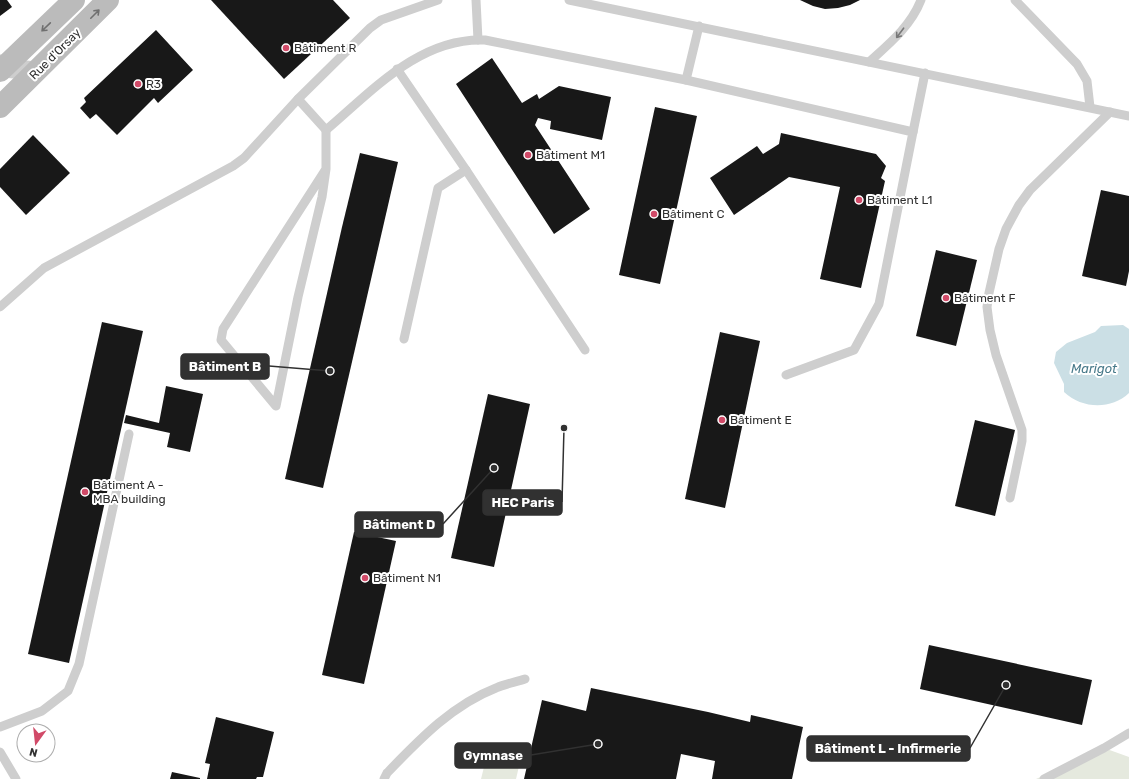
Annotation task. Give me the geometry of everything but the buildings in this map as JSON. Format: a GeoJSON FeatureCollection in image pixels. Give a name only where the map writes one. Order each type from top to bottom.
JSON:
{"type":"FeatureCollection","features":[{"type":"Feature","properties":{"kind":"main road"},"geometry":{"type":"LineString","coordinates":[[1,68],[74,0]]}},
{"type":"Feature","properties":{"kind":"main road","name":"Rue d'Orsay"},"geometry":{"type":"LineString","coordinates":[[0,107],[108,0]]}},
{"type":"Feature","properties":{"kind":"street"},"geometry":{"type":"LineString","coordinates":[[1,68],[37,71]]}},
{"type":"Feature","properties":{"kind":"lane"},"geometry":{"type":"LineString","coordinates":[[0,307],[44,268],[233,166],[244,158],[298,99],[370,28],[381,20],[438,0]]}},
{"type":"Feature","properties":{"kind":"lane"},"geometry":{"type":"LineString","coordinates":[[476,0],[478,40]]}},
{"type":"Feature","properties":{"kind":"lane"},"geometry":{"type":"LineString","coordinates":[[569,0],[1129,116]]}},
{"type":"Feature","properties":{"kind":"lane"},"geometry":{"type":"LineString","coordinates":[[869,62],[894,40],[911,17],[920,0]]}},
{"type":"Feature","properties":{"kind":"lane"},"geometry":{"type":"LineString","coordinates":[[1015,0],[1077,64],[1087,81],[1090,107]]}},
{"type":"Feature","properties":{"kind":"lane"},"geometry":{"type":"LineString","coordinates":[[686,80],[699,26]]}},
{"type":"Feature","properties":{"kind":"lane"},"geometry":{"type":"LineString","coordinates":[[326,130],[397,69],[439,47],[460,41],[485,40],[686,80],[913,132]]}},
{"type":"Feature","properties":{"kind":"lane"},"geometry":{"type":"LineString","coordinates":[[397,69],[585,350]]}},
{"type":"Feature","properties":{"kind":"lane"},"geometry":{"type":"LineString","coordinates":[[786,375],[854,350],[879,304],[925,73]]}},
{"type":"Feature","properties":{"kind":"lane"},"geometry":{"type":"LineString","coordinates":[[298,99],[326,130],[326,169],[322,197],[298,297],[276,406],[221,340],[223,329],[326,169]]}},
{"type":"Feature","properties":{"kind":"lane"},"geometry":{"type":"LineString","coordinates":[[1010,498],[1022,441],[1022,430],[996,355],[990,330],[987,307],[999,250],[1006,229],[1019,205],[1030,190],[1110,112]]}},
{"type":"Feature","properties":{"kind":"lane"},"geometry":{"type":"LineString","coordinates":[[404,339],[438,188],[466,170]]}},
{"type":"Feature","properties":{"kind":"lane"},"geometry":{"type":"LineString","coordinates":[[0,727],[42,711],[68,691],[79,664],[129,434]]}},
{"type":"Feature","properties":{"kind":"lane"},"geometry":{"type":"LineString","coordinates":[[384,779],[387,773],[425,734],[467,703],[496,688],[526,679]]}},
{"type":"Feature","properties":{"kind":"lane"},"geometry":{"type":"LineString","coordinates":[[1044,779],[1104,748],[1129,733]]}},
{"type":"Feature","properties":{"kind":"lane"},"geometry":{"type":"LineString","coordinates":[[0,752],[16,779]]}},
{"type":"Feature","properties":{"kind":"shaded area"},"geometry":{"type":"Polygon","coordinates":[[[1104,748],[1129,757],[1129,779],[1036,779],[1104,748]]]}},
{"type":"Feature","properties":{"kind":"shaded area"},"geometry":{"type":"Polygon","coordinates":[[[487,755],[520,762],[516,779],[481,779],[487,755]]]}},
{"type":"Feature","properties":{"kind":"water","name":"Marigot"},"geometry":{"type":"Polygon","coordinates":[[[1123,325],[1129,329],[1129,393],[1122,399],[1105,405],[1088,404],[1071,398],[1064,392],[1064,384],[1054,363],[1056,352],[1067,343],[1095,332],[1101,326],[1123,325]]]}},
{"type":"Feature","properties":{"kind":"place","name":"Bâtiment R"},"geometry":{"type":"Point","coordinates":[286,48]}},
{"type":"Feature","properties":{"kind":"place","name":"R3"},"geometry":{"type":"Point","coordinates":[138,84]}},
{"type":"Feature","properties":{"kind":"place","name":"Bâtiment M1"},"geometry":{"type":"Point","coordinates":[528,155]}},
{"type":"Feature","properties":{"kind":"place","name":"Bâtiment L1"},"geometry":{"type":"Point","coordinates":[859,200]}},
{"type":"Feature","properties":{"kind":"place","name":"Bâtiment C"},"geometry":{"type":"Point","coordinates":[654,214]}},
{"type":"Feature","properties":{"kind":"place","name":"Bâtiment F"},"geometry":{"type":"Point","coordinates":[946,298]}},
{"type":"Feature","properties":{"kind":"place","name":"Bâtiment B"},"geometry":{"type":"Point","coordinates":[330,371]}},
{"type":"Feature","properties":{"kind":"place","name":"Bâtiment E"},"geometry":{"type":"Point","coordinates":[722,420]}},
{"type":"Feature","properties":{"kind":"place","name":"HEC Paris"},"geometry":{"type":"Point","coordinates":[564,428]}},
{"type":"Feature","properties":{"kind":"place","name":"Bâtiment D"},"geometry":{"type":"Point","coordinates":[494,468]}},
{"type":"Feature","properties":{"kind":"place","name":"Bâtiment A - MBA building"},"geometry":{"type":"Point","coordinates":[85,492]}},
{"type":"Feature","properties":{"kind":"place","name":"Bâtiment N1"},"geometry":{"type":"Point","coordinates":[365,578]}},
{"type":"Feature","properties":{"kind":"place","name":"Bâtiment L - Infirmerie"},"geometry":{"type":"Point","coordinates":[1006,685]}},
{"type":"Feature","properties":{"kind":"place","name":"Gymnase"},"geometry":{"type":"Point","coordinates":[598,744]}}]}
